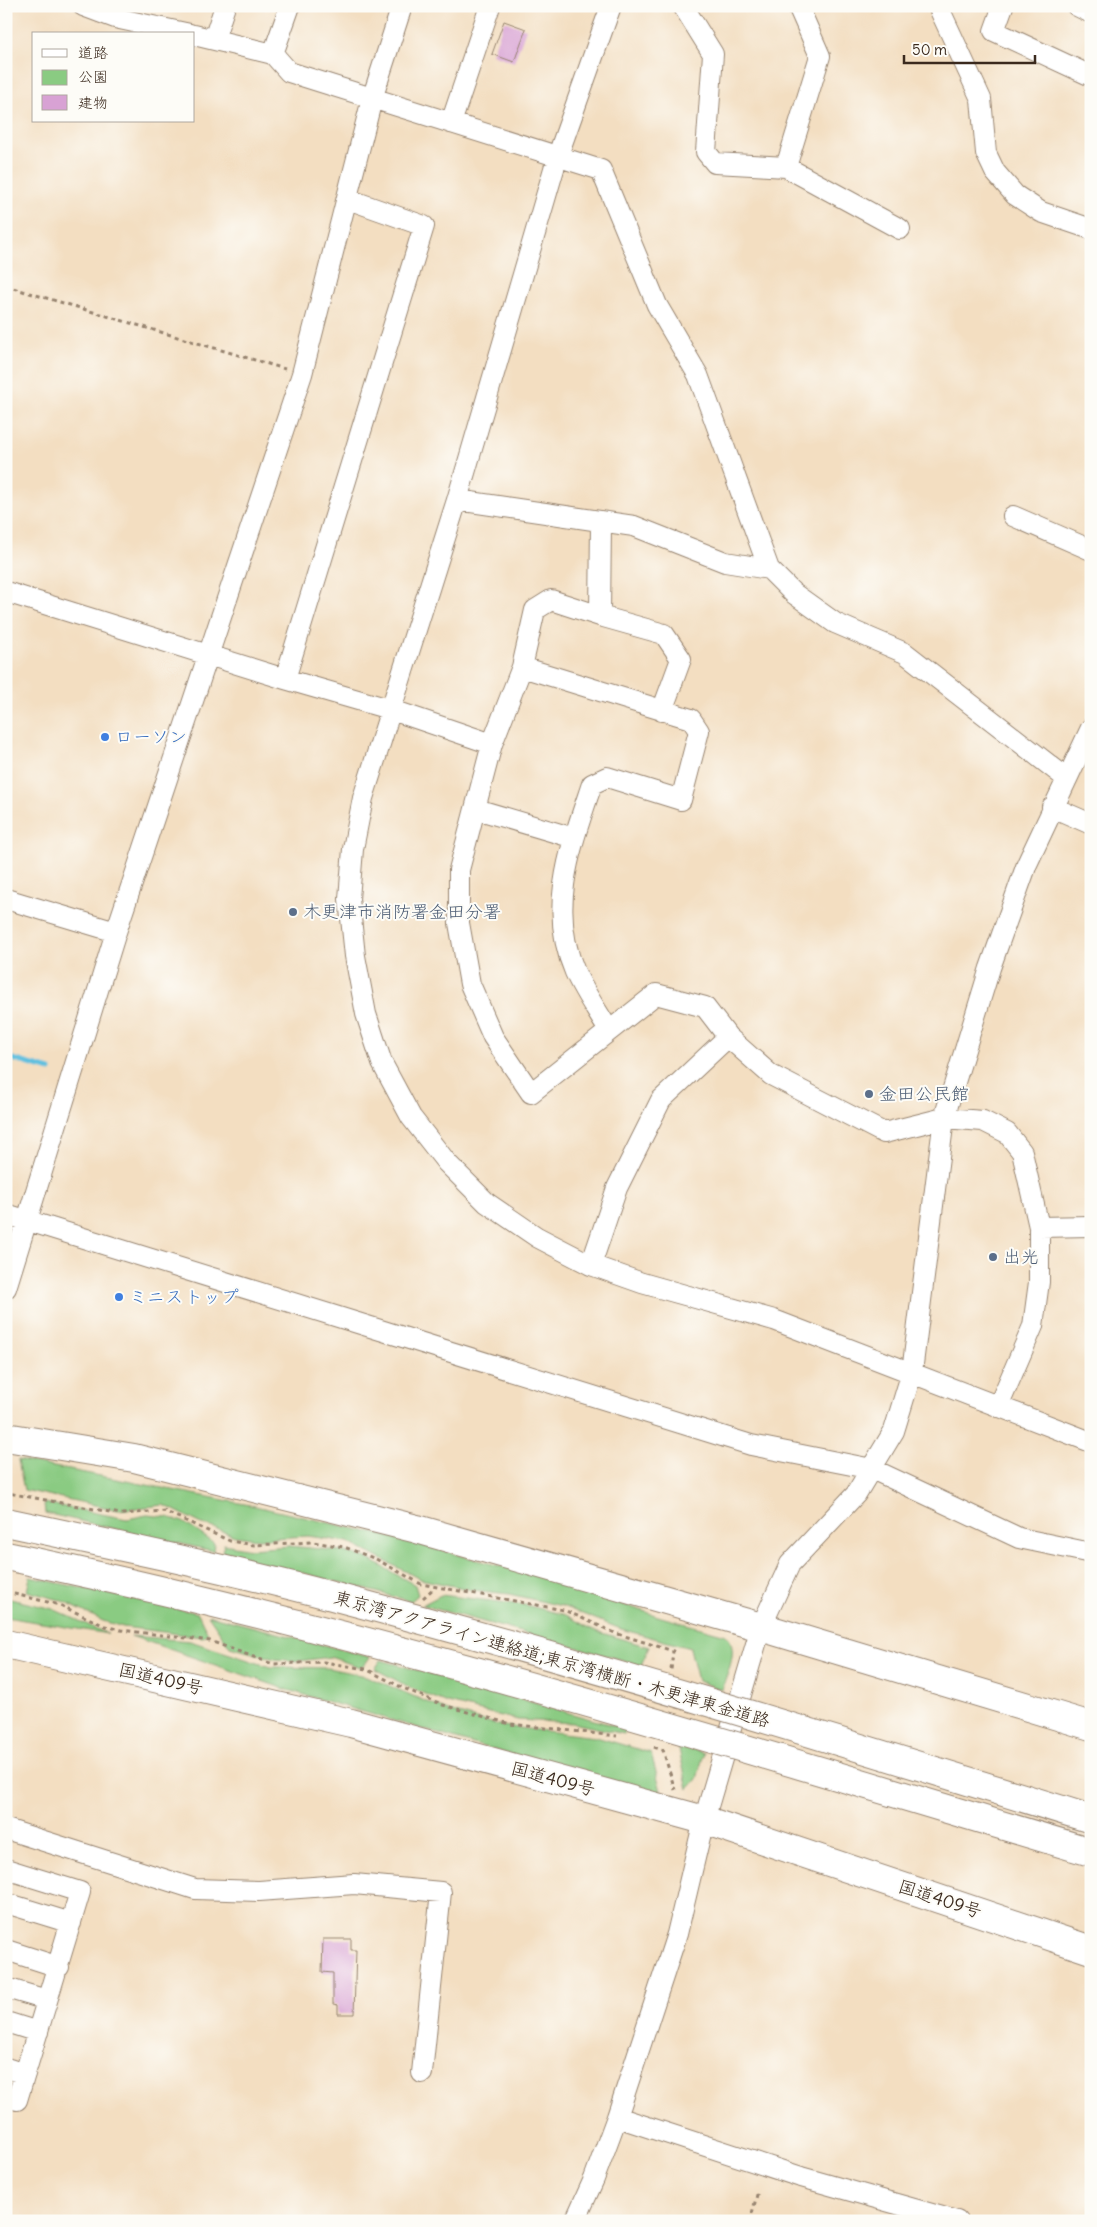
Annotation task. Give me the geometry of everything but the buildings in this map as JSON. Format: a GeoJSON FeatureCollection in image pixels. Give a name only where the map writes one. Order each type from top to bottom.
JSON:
{"type":"FeatureCollection","features":[{"type":"Feature","properties":{"kind":"highway"},"geometry":{"type":"LineString","coordinates":[[6,1437],[134,1458],[389,1522],[761,1627],[1091,1726]]}},
{"type":"Feature","properties":{"kind":"highway","name":"東京湾アクアライン連絡道;東京湾横断・木更津東金道路"},"geometry":{"type":"LineString","coordinates":[[6,1522],[133,1548],[330,1595],[594,1668],[1091,1819]]}},
{"type":"Feature","properties":{"kind":"highway","name":"東京湾アクアライン連絡道;東京湾横断・木更津東金道路"},"geometry":{"type":"LineString","coordinates":[[6,1556],[125,1580],[319,1629],[584,1702],[1091,1852]]}},
{"type":"Feature","properties":{"kind":"highway","name":"国道409号"},"geometry":{"type":"LineString","coordinates":[[6,1644],[351,1723],[704,1820],[1091,1950]]}},
{"type":"Feature","properties":{"kind":"street"},"geometry":{"type":"LineString","coordinates":[[83,6],[116,12],[183,32]]}},
{"type":"Feature","properties":{"kind":"street"},"geometry":{"type":"LineString","coordinates":[[214,39],[225,6]]}},
{"type":"Feature","properties":{"kind":"street"},"geometry":{"type":"LineString","coordinates":[[273,54],[290,6]]}},
{"type":"Feature","properties":{"kind":"street"},"geometry":{"type":"LineString","coordinates":[[6,1288],[116,932],[302,374],[372,99],[402,6]]}},
{"type":"Feature","properties":{"kind":"street"},"geometry":{"type":"LineString","coordinates":[[451,123],[490,6]]}},
{"type":"Feature","properties":{"kind":"street"},"geometry":{"type":"LineString","coordinates":[[610,6],[558,155],[457,500],[363,798],[353,849],[349,899],[355,956],[366,1014],[382,1063],[411,1117],[447,1163],[487,1203],[537,1237],[591,1265],[642,1283],[774,1320],[1091,1442]]}},
{"type":"Feature","properties":{"kind":"street"},"geometry":{"type":"LineString","coordinates":[[683,6],[713,54],[706,152],[715,163],[786,167],[900,229]]}},
{"type":"Feature","properties":{"kind":"street"},"geometry":{"type":"LineString","coordinates":[[786,167],[820,56],[798,6]]}},
{"type":"Feature","properties":{"kind":"street"},"geometry":{"type":"LineString","coordinates":[[938,6],[981,99],[986,153],[995,172],[1015,195],[1042,212],[1091,229]]}},
{"type":"Feature","properties":{"kind":"street"},"geometry":{"type":"LineString","coordinates":[[1002,6],[994,31],[1091,76]]}},
{"type":"Feature","properties":{"kind":"street"},"geometry":{"type":"LineString","coordinates":[[1077,6],[1091,12]]}},
{"type":"Feature","properties":{"kind":"street"},"geometry":{"type":"LineString","coordinates":[[195,35],[273,54],[289,72],[601,170],[657,305],[698,375],[769,569],[793,594],[835,623],[905,653],[1066,778]]}},
{"type":"Feature","properties":{"kind":"street"},"geometry":{"type":"LineString","coordinates":[[285,679],[424,226],[348,199]]}},
{"type":"Feature","properties":{"kind":"street"},"geometry":{"type":"LineString","coordinates":[[457,500],[634,526],[725,562],[769,569]]}},
{"type":"Feature","properties":{"kind":"street"},"geometry":{"type":"LineString","coordinates":[[1013,516],[1091,550]]}},
{"type":"Feature","properties":{"kind":"street"},"geometry":{"type":"LineString","coordinates":[[600,616],[601,522]]}},
{"type":"Feature","properties":{"kind":"street"},"geometry":{"type":"LineString","coordinates":[[6,592],[285,679],[390,708],[492,744]]}},
{"type":"Feature","properties":{"kind":"street"},"geometry":{"type":"LineString","coordinates":[[662,711],[681,660],[664,634],[551,600],[535,610],[522,667],[492,744],[459,870],[459,923],[470,984],[494,1037],[530,1093],[656,994],[705,1007],[728,1037],[771,1075],[884,1133],[944,1118],[982,1121],[1007,1133],[1022,1152],[1039,1227],[1039,1282],[1033,1326],[998,1407]]}},
{"type":"Feature","properties":{"kind":"street"},"geometry":{"type":"LineString","coordinates":[[522,667],[692,719],[700,731],[681,800],[607,777],[592,784],[574,838],[561,892],[563,932],[575,972],[609,1032]]}},
{"type":"Feature","properties":{"kind":"street"},"geometry":{"type":"LineString","coordinates":[[575,2221],[594,2179],[617,2117],[677,1934],[704,1820],[761,1627],[790,1564],[856,1494],[894,1431],[912,1372],[944,1118],[999,942],[1027,864],[1052,807],[1091,728]]}},
{"type":"Feature","properties":{"kind":"street"},"geometry":{"type":"LineString","coordinates":[[1052,807],[1091,824]]}},
{"type":"Feature","properties":{"kind":"street"},"geometry":{"type":"LineString","coordinates":[[476,809],[574,838]]}},
{"type":"Feature","properties":{"kind":"street"},"geometry":{"type":"LineString","coordinates":[[6,899],[116,932]]}},
{"type":"Feature","properties":{"kind":"street"},"geometry":{"type":"LineString","coordinates":[[591,1265],[617,1188],[661,1100],[728,1037]]}},
{"type":"Feature","properties":{"kind":"street"},"geometry":{"type":"LineString","coordinates":[[6,1214],[751,1445],[872,1469],[1019,1538],[1091,1553]]}},
{"type":"Feature","properties":{"kind":"street"},"geometry":{"type":"LineString","coordinates":[[1039,1227],[1091,1226]]}},
{"type":"Feature","properties":{"kind":"street"},"geometry":{"type":"LineString","coordinates":[[6,1829],[195,1889],[259,1891],[354,1884],[441,1892],[422,2073]]}},
{"type":"Feature","properties":{"kind":"street"},"geometry":{"type":"LineString","coordinates":[[6,1869],[80,1892],[59,1967],[47,2000],[17,2100],[6,2096]]}},
{"type":"Feature","properties":{"kind":"street"},"geometry":{"type":"LineString","coordinates":[[6,1903],[71,1922]]}},
{"type":"Feature","properties":{"kind":"street"},"geometry":{"type":"LineString","coordinates":[[6,1950],[59,1967]]}},
{"type":"Feature","properties":{"kind":"street"},"geometry":{"type":"LineString","coordinates":[[6,1988],[47,2000]]}},
{"type":"Feature","properties":{"kind":"street"},"geometry":{"type":"LineString","coordinates":[[6,2022],[38,2032]]}},
{"type":"Feature","properties":{"kind":"street"},"geometry":{"type":"LineString","coordinates":[[6,2068],[26,2074]]}},
{"type":"Feature","properties":{"kind":"street"},"geometry":{"type":"LineString","coordinates":[[617,2117],[801,2177],[957,2221]]}},
{"type":"Feature","properties":{"kind":"path"},"geometry":{"type":"LineString","coordinates":[[6,286],[302,374]]}},
{"type":"Feature","properties":{"kind":"path"},"geometry":{"type":"LineString","coordinates":[[6,1499],[7,1491],[121,1514],[164,1512],[230,1541],[254,1545],[313,1542],[344,1547],[376,1559],[421,1584],[564,1610],[615,1633],[673,1652],[671,1671]]}},
{"type":"Feature","properties":{"kind":"path"},"geometry":{"type":"LineString","coordinates":[[6,1592],[60,1605],[105,1626],[121,1630],[210,1641],[273,1664],[324,1662],[366,1669],[443,1705],[510,1724],[622,1737]]}},
{"type":"Feature","properties":{"kind":"path"},"geometry":{"type":"LineString","coordinates":[[664,1740],[663,1750],[677,1795],[673,1812]]}},
{"type":"Feature","properties":{"kind":"path"},"geometry":{"type":"LineString","coordinates":[[647,1745],[663,1750]]}},
{"type":"Feature","properties":{"kind":"path"},"geometry":{"type":"LineString","coordinates":[[750,2221],[758,2191]]}},
{"type":"Feature","properties":{"kind":"green space"},"geometry":{"type":"Polygon","coordinates":[[[18,1460],[255,1506],[400,1539],[537,1576],[661,1617],[726,1635],[732,1647],[729,1669],[722,1690],[698,1681],[690,1648],[621,1629],[562,1606],[509,1594],[473,1590],[420,1579],[348,1542],[308,1536],[257,1539],[235,1536],[200,1523],[164,1505],[118,1510],[24,1490],[18,1460]]]}},
{"type":"Feature","properties":{"kind":"green space"},"geometry":{"type":"Polygon","coordinates":[[[44,1503],[127,1519],[147,1515],[167,1517],[183,1522],[214,1543],[213,1551],[45,1513],[44,1503]]]}},
{"type":"Feature","properties":{"kind":"green space"},"geometry":{"type":"Polygon","coordinates":[[[224,1544],[251,1549],[289,1546],[340,1551],[367,1558],[415,1585],[418,1595],[411,1601],[222,1552],[224,1544]]]}},
{"type":"Feature","properties":{"kind":"green space"},"geometry":{"type":"Polygon","coordinates":[[[30,1577],[198,1613],[208,1634],[203,1637],[123,1627],[103,1621],[60,1600],[27,1591],[30,1577]]]}},
{"type":"Feature","properties":{"kind":"green space"},"geometry":{"type":"Polygon","coordinates":[[[441,1595],[525,1605],[566,1615],[595,1631],[649,1647],[641,1665],[422,1605],[441,1595]]]}},
{"type":"Feature","properties":{"kind":"green space"},"geometry":{"type":"Polygon","coordinates":[[[6,1598],[53,1609],[108,1634],[6,1617],[6,1598]]]}},
{"type":"Feature","properties":{"kind":"green space"},"geometry":{"type":"Polygon","coordinates":[[[208,1615],[370,1657],[360,1667],[330,1657],[299,1661],[275,1659],[230,1647],[208,1615]]]}},
{"type":"Feature","properties":{"kind":"green space"},"geometry":{"type":"Polygon","coordinates":[[[131,1636],[190,1641],[270,1667],[328,1668],[366,1676],[448,1711],[502,1726],[596,1737],[651,1753],[661,1791],[656,1797],[288,1690],[131,1636]]]}},
{"type":"Feature","properties":{"kind":"green space"},"geometry":{"type":"Polygon","coordinates":[[[381,1660],[626,1729],[624,1734],[573,1723],[518,1720],[448,1703],[415,1690],[375,1669],[381,1660]]]}},
{"type":"Feature","properties":{"kind":"green space"},"geometry":{"type":"Polygon","coordinates":[[[678,1745],[704,1753],[697,1779],[688,1789],[678,1745]]]}},
{"type":"Feature","properties":{"kind":"waterway"},"geometry":{"type":"LineString","coordinates":[[6,1057],[50,1070]]}},
{"type":"Feature","properties":{"kind":"place","name":"ローソン"},"geometry":{"type":"Point","coordinates":[105,737]}},
{"type":"Feature","properties":{"kind":"place","name":"木更津市消防署金田分署"},"geometry":{"type":"Point","coordinates":[293,912]}},
{"type":"Feature","properties":{"kind":"place","name":"金田公民館"},"geometry":{"type":"Point","coordinates":[869,1094]}},
{"type":"Feature","properties":{"kind":"place","name":"出光"},"geometry":{"type":"Point","coordinates":[993,1257]}},
{"type":"Feature","properties":{"kind":"place","name":"ミニストップ"},"geometry":{"type":"Point","coordinates":[119,1297]}}]}
